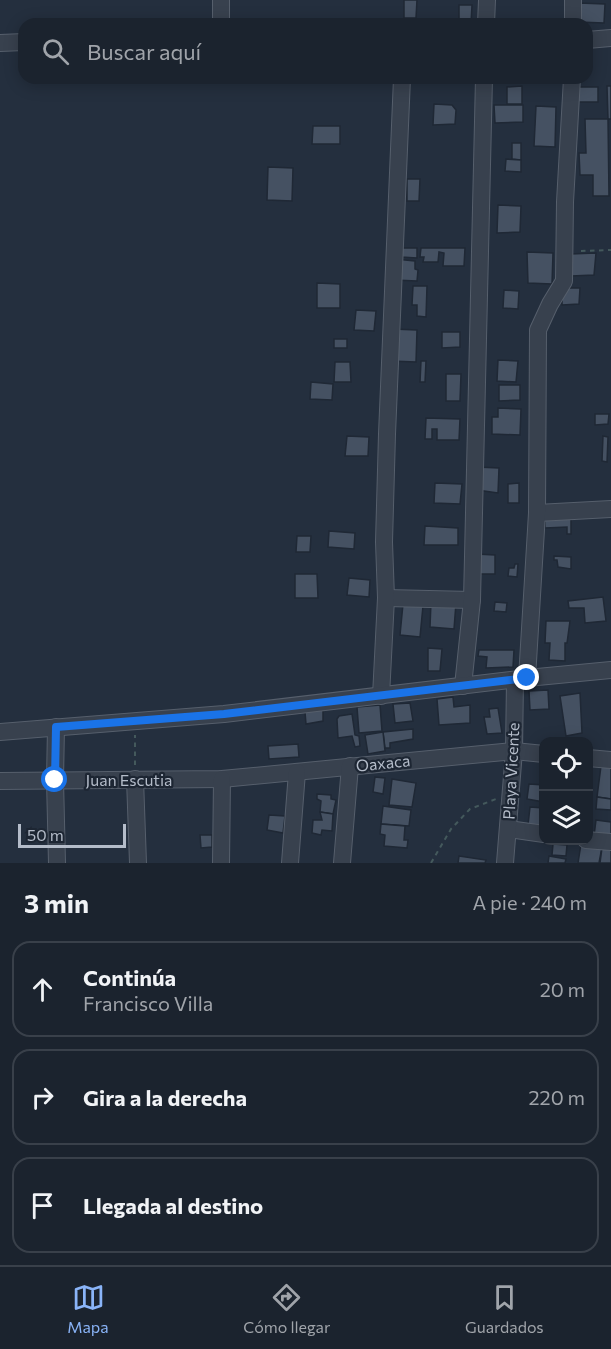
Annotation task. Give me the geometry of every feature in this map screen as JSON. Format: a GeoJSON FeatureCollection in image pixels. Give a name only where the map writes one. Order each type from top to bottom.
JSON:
{"type":"FeatureCollection","features":[{"type":"Feature","properties":{"kind":"street"},"geometry":{"type":"LineString","coordinates":[[221,0],[221,18]]}},
{"type":"Feature","properties":{"kind":"street"},"geometry":{"type":"LineString","coordinates":[[486,18],[487,0]]}},
{"type":"Feature","properties":{"kind":"street"},"geometry":{"type":"LineString","coordinates":[[573,0],[573,18]]}},
{"type":"Feature","properties":{"kind":"street"},"geometry":{"type":"LineString","coordinates":[[593,40],[611,38]]}},
{"type":"Feature","properties":{"kind":"street"},"geometry":{"type":"LineString","coordinates":[[0,43],[18,42]]}},
{"type":"Feature","properties":{"kind":"street"},"geometry":{"type":"LineString","coordinates":[[381,696],[386,598],[384,542],[387,434],[402,84]]}},
{"type":"Feature","properties":{"kind":"street"},"geometry":{"type":"LineString","coordinates":[[463,686],[472,600],[484,84]]}},
{"type":"Feature","properties":{"kind":"street","name":"Playa Vicente"},"geometry":{"type":"LineString","coordinates":[[505,863],[537,513],[538,330],[564,281],[565,202],[572,84]]}},
{"type":"Feature","properties":{"kind":"street"},"geometry":{"type":"LineString","coordinates":[[537,513],[611,509]]}},
{"type":"Feature","properties":{"kind":"street"},"geometry":{"type":"LineString","coordinates":[[386,598],[472,600]]}},
{"type":"Feature","properties":{"kind":"street"},"geometry":{"type":"LineString","coordinates":[[0,732],[224,714],[611,670]]}},
{"type":"Feature","properties":{"kind":"street"},"geometry":{"type":"LineString","coordinates":[[56,727],[57,863]]}},
{"type":"Feature","properties":{"kind":"street","name":"Oaxaca"},"geometry":{"type":"LineString","coordinates":[[222,779],[514,751],[539,754]]}},
{"type":"Feature","properties":{"kind":"street"},"geometry":{"type":"LineString","coordinates":[[593,758],[611,760]]}},
{"type":"Feature","properties":{"kind":"street"},"geometry":{"type":"LineString","coordinates":[[342,863],[350,766]]}},
{"type":"Feature","properties":{"kind":"street"},"geometry":{"type":"LineString","coordinates":[[290,863],[297,772]]}},
{"type":"Feature","properties":{"kind":"street"},"geometry":{"type":"LineString","coordinates":[[135,779],[138,863]]}},
{"type":"Feature","properties":{"kind":"street"},"geometry":{"type":"LineString","coordinates":[[221,863],[222,779]]}},
{"type":"Feature","properties":{"kind":"street","name":"Juan Escutia"},"geometry":{"type":"LineString","coordinates":[[0,781],[222,779]]}},
{"type":"Feature","properties":{"kind":"street"},"geometry":{"type":"LineString","coordinates":[[508,829],[539,833]]}},
{"type":"Feature","properties":{"kind":"street"},"geometry":{"type":"LineString","coordinates":[[593,841],[611,842]]}},
{"type":"Feature","properties":{"kind":"path"},"geometry":{"type":"LineString","coordinates":[[564,251],[611,250]]}},
{"type":"Feature","properties":{"kind":"path"},"geometry":{"type":"LineString","coordinates":[[135,720],[135,779]]}},
{"type":"Feature","properties":{"kind":"path"},"geometry":{"type":"LineString","coordinates":[[431,863],[451,829],[470,809],[510,794]]}},
{"type":"Feature","properties":{"kind":"building"},"geometry":{"type":"Polygon","coordinates":[[[404,0],[417,0],[416,18],[404,18],[404,0]]]}},
{"type":"Feature","properties":{"kind":"building"},"geometry":{"type":"Polygon","coordinates":[[[579,3],[605,4],[604,23],[593,23],[593,18],[578,18],[579,3]]]}},
{"type":"Feature","properties":{"kind":"building"},"geometry":{"type":"Polygon","coordinates":[[[459,5],[472,5],[471,18],[459,18],[459,5]]]}},
{"type":"Feature","properties":{"kind":"building"},"geometry":{"type":"Polygon","coordinates":[[[522,86],[522,104],[507,104],[507,87],[522,86]]]}},
{"type":"Feature","properties":{"kind":"building"},"geometry":{"type":"Polygon","coordinates":[[[607,86],[611,86],[611,119],[608,119],[607,86]]]}},
{"type":"Feature","properties":{"kind":"building"},"geometry":{"type":"Polygon","coordinates":[[[573,87],[598,87],[598,102],[573,102],[573,87]]]}},
{"type":"Feature","properties":{"kind":"building"},"geometry":{"type":"Polygon","coordinates":[[[434,104],[452,105],[456,110],[455,124],[433,125],[434,104]]]}},
{"type":"Feature","properties":{"kind":"building"},"geometry":{"type":"Polygon","coordinates":[[[494,105],[523,105],[523,122],[495,123],[494,105]]]}},
{"type":"Feature","properties":{"kind":"building"},"geometry":{"type":"Polygon","coordinates":[[[536,106],[556,107],[555,147],[534,146],[536,106]]]}},
{"type":"Feature","properties":{"kind":"building"},"geometry":{"type":"Polygon","coordinates":[[[585,119],[608,119],[609,196],[593,196],[593,175],[580,175],[579,153],[586,153],[585,119]]]}},
{"type":"Feature","properties":{"kind":"building"},"geometry":{"type":"Polygon","coordinates":[[[313,126],[340,126],[340,144],[312,144],[313,126]]]}},
{"type":"Feature","properties":{"kind":"building"},"geometry":{"type":"Polygon","coordinates":[[[512,143],[521,143],[521,160],[512,159],[512,143]]]}},
{"type":"Feature","properties":{"kind":"building"},"geometry":{"type":"Polygon","coordinates":[[[506,159],[521,160],[521,172],[505,171],[506,159]]]}},
{"type":"Feature","properties":{"kind":"building"},"geometry":{"type":"Polygon","coordinates":[[[268,167],[293,168],[292,201],[267,200],[268,167]]]}},
{"type":"Feature","properties":{"kind":"building"},"geometry":{"type":"Polygon","coordinates":[[[407,179],[420,179],[419,201],[407,201],[407,179]]]}},
{"type":"Feature","properties":{"kind":"building"},"geometry":{"type":"Polygon","coordinates":[[[498,205],[521,206],[520,232],[497,233],[498,205]]]}},
{"type":"Feature","properties":{"kind":"building"},"geometry":{"type":"Polygon","coordinates":[[[401,248],[417,248],[417,258],[401,257],[401,248]]]}},
{"type":"Feature","properties":{"kind":"building"},"geometry":{"type":"Polygon","coordinates":[[[421,248],[465,248],[464,266],[443,266],[444,253],[439,252],[438,262],[423,262],[424,257],[420,257],[421,248]]]}},
{"type":"Feature","properties":{"kind":"building"},"geometry":{"type":"Polygon","coordinates":[[[527,252],[553,253],[552,284],[528,283],[527,252]]]}},
{"type":"Feature","properties":{"kind":"building"},"geometry":{"type":"Polygon","coordinates":[[[596,253],[594,275],[571,276],[570,254],[596,253]]]}},
{"type":"Feature","properties":{"kind":"building"},"geometry":{"type":"Polygon","coordinates":[[[395,259],[415,261],[415,269],[418,270],[417,281],[394,280],[395,259]]]}},
{"type":"Feature","properties":{"kind":"building"},"geometry":{"type":"Polygon","coordinates":[[[317,283],[340,284],[340,308],[317,308],[317,283]]]}},
{"type":"Feature","properties":{"kind":"building"},"geometry":{"type":"Polygon","coordinates":[[[413,286],[427,286],[426,317],[417,316],[417,305],[412,305],[413,286]]]}},
{"type":"Feature","properties":{"kind":"building"},"geometry":{"type":"Polygon","coordinates":[[[562,288],[580,288],[579,304],[562,305],[562,288]]]}},
{"type":"Feature","properties":{"kind":"building"},"geometry":{"type":"Polygon","coordinates":[[[504,290],[519,291],[518,309],[503,308],[504,290]]]}},
{"type":"Feature","properties":{"kind":"building"},"geometry":{"type":"Polygon","coordinates":[[[356,310],[376,311],[374,331],[354,330],[356,310]]]}},
{"type":"Feature","properties":{"kind":"building"},"geometry":{"type":"Polygon","coordinates":[[[392,329],[417,330],[416,362],[391,361],[392,329]]]}},
{"type":"Feature","properties":{"kind":"building"},"geometry":{"type":"Polygon","coordinates":[[[442,332],[460,332],[460,347],[442,348],[442,332]]]}},
{"type":"Feature","properties":{"kind":"building"},"geometry":{"type":"Polygon","coordinates":[[[334,339],[347,339],[347,348],[334,348],[334,339]]]}},
{"type":"Feature","properties":{"kind":"building"},"geometry":{"type":"Polygon","coordinates":[[[498,360],[518,361],[516,382],[497,381],[498,360]]]}},
{"type":"Feature","properties":{"kind":"building"},"geometry":{"type":"Polygon","coordinates":[[[421,361],[426,361],[425,382],[420,382],[421,361]]]}},
{"type":"Feature","properties":{"kind":"building"},"geometry":{"type":"Polygon","coordinates":[[[335,362],[350,362],[351,382],[334,382],[335,362]]]}},
{"type":"Feature","properties":{"kind":"building"},"geometry":{"type":"Polygon","coordinates":[[[446,374],[461,374],[460,401],[446,401],[446,374]]]}},
{"type":"Feature","properties":{"kind":"building"},"geometry":{"type":"Polygon","coordinates":[[[311,382],[333,384],[332,400],[310,399],[311,382]]]}},
{"type":"Feature","properties":{"kind":"building"},"geometry":{"type":"Polygon","coordinates":[[[499,385],[520,385],[520,400],[499,401],[499,385]]]}},
{"type":"Feature","properties":{"kind":"building"},"geometry":{"type":"Polygon","coordinates":[[[498,408],[521,409],[520,435],[492,434],[492,417],[498,417],[498,408]]]}},
{"type":"Feature","properties":{"kind":"building"},"geometry":{"type":"Polygon","coordinates":[[[595,414],[609,414],[608,424],[595,425],[595,414]]]}},
{"type":"Feature","properties":{"kind":"building"},"geometry":{"type":"Polygon","coordinates":[[[426,418],[460,419],[459,440],[437,440],[437,429],[432,429],[432,439],[425,439],[426,418]]]}},
{"type":"Feature","properties":{"kind":"building"},"geometry":{"type":"Polygon","coordinates":[[[347,436],[369,437],[368,456],[345,456],[347,436]]]}},
{"type":"Feature","properties":{"kind":"building"},"geometry":{"type":"Polygon","coordinates":[[[603,436],[608,437],[607,462],[602,461],[603,436]]]}},
{"type":"Feature","properties":{"kind":"building"},"geometry":{"type":"Polygon","coordinates":[[[477,467],[499,468],[498,493],[477,490],[477,467]]]}},
{"type":"Feature","properties":{"kind":"building"},"geometry":{"type":"Polygon","coordinates":[[[435,483],[462,484],[460,504],[434,503],[435,483]]]}},
{"type":"Feature","properties":{"kind":"building"},"geometry":{"type":"Polygon","coordinates":[[[519,483],[519,503],[508,503],[508,484],[519,483]]]}},
{"type":"Feature","properties":{"kind":"building"},"geometry":{"type":"Polygon","coordinates":[[[545,512],[571,512],[571,534],[567,534],[567,527],[545,528],[545,512]]]}},
{"type":"Feature","properties":{"kind":"building"},"geometry":{"type":"Polygon","coordinates":[[[425,526],[458,528],[458,545],[424,545],[425,526]]]}},
{"type":"Feature","properties":{"kind":"building"},"geometry":{"type":"Polygon","coordinates":[[[329,531],[355,533],[354,549],[328,547],[329,531]]]}},
{"type":"Feature","properties":{"kind":"building"},"geometry":{"type":"Polygon","coordinates":[[[297,536],[311,536],[310,552],[296,552],[297,536]]]}},
{"type":"Feature","properties":{"kind":"building"},"geometry":{"type":"Polygon","coordinates":[[[476,554],[495,555],[495,574],[475,574],[476,554]]]}},
{"type":"Feature","properties":{"kind":"building"},"geometry":{"type":"Polygon","coordinates":[[[554,556],[571,557],[571,569],[558,567],[554,556]]]}},
{"type":"Feature","properties":{"kind":"building"},"geometry":{"type":"Polygon","coordinates":[[[515,564],[518,564],[517,577],[508,576],[509,568],[514,568],[515,564]]]}},
{"type":"Feature","properties":{"kind":"building"},"geometry":{"type":"Polygon","coordinates":[[[295,574],[317,574],[318,598],[295,598],[295,574]]]}},
{"type":"Feature","properties":{"kind":"building"},"geometry":{"type":"Polygon","coordinates":[[[349,578],[370,580],[369,597],[347,595],[349,578]]]}},
{"type":"Feature","properties":{"kind":"building"},"geometry":{"type":"Polygon","coordinates":[[[603,597],[606,621],[585,623],[584,608],[569,608],[568,601],[603,597]]]}},
{"type":"Feature","properties":{"kind":"building"},"geometry":{"type":"Polygon","coordinates":[[[431,602],[456,603],[454,629],[430,627],[431,602]]]}},
{"type":"Feature","properties":{"kind":"building"},"geometry":{"type":"Polygon","coordinates":[[[495,602],[507,603],[506,612],[494,611],[495,602]]]}},
{"type":"Feature","properties":{"kind":"building"},"geometry":{"type":"Polygon","coordinates":[[[403,604],[423,606],[420,637],[400,635],[403,604]]]}},
{"type":"Feature","properties":{"kind":"building"},"geometry":{"type":"Polygon","coordinates":[[[546,621],[570,621],[567,643],[565,643],[565,661],[549,660],[550,643],[545,643],[546,621]]]}},
{"type":"Feature","properties":{"kind":"building"},"geometry":{"type":"Polygon","coordinates":[[[428,648],[442,649],[440,671],[428,671],[428,648]]]}},
{"type":"Feature","properties":{"kind":"building"},"geometry":{"type":"Polygon","coordinates":[[[479,650],[514,650],[513,667],[486,668],[487,657],[478,656],[479,650]]]}},
{"type":"Feature","properties":{"kind":"building"},"geometry":{"type":"Polygon","coordinates":[[[548,690],[549,709],[530,710],[529,691],[548,690]]]}},
{"type":"Feature","properties":{"kind":"building"},"geometry":{"type":"Polygon","coordinates":[[[580,693],[582,733],[566,736],[560,696],[580,693]]]}},
{"type":"Feature","properties":{"kind":"building"},"geometry":{"type":"Polygon","coordinates":[[[453,697],[454,707],[470,705],[470,723],[439,725],[437,699],[453,697]]]}},
{"type":"Feature","properties":{"kind":"building"},"geometry":{"type":"Polygon","coordinates":[[[410,703],[413,721],[395,723],[393,704],[410,703]]]}},
{"type":"Feature","properties":{"kind":"building"},"geometry":{"type":"Polygon","coordinates":[[[380,705],[382,731],[359,733],[357,707],[380,705]]]}},
{"type":"Feature","properties":{"kind":"building"},"geometry":{"type":"Polygon","coordinates":[[[323,708],[323,721],[306,724],[305,712],[323,708]]]}},
{"type":"Feature","properties":{"kind":"building"},"geometry":{"type":"Polygon","coordinates":[[[498,708],[502,733],[487,734],[484,717],[490,717],[489,709],[498,708]]]}},
{"type":"Feature","properties":{"kind":"building"},"geometry":{"type":"Polygon","coordinates":[[[352,714],[355,735],[359,736],[360,746],[355,747],[352,736],[338,738],[337,719],[339,716],[352,714]]]}},
{"type":"Feature","properties":{"kind":"building"},"geometry":{"type":"Polygon","coordinates":[[[413,729],[413,739],[390,743],[390,748],[385,748],[383,732],[413,729]]]}},
{"type":"Feature","properties":{"kind":"building"},"geometry":{"type":"Polygon","coordinates":[[[383,732],[385,751],[368,754],[365,735],[383,732]]]}},
{"type":"Feature","properties":{"kind":"building"},"geometry":{"type":"Polygon","coordinates":[[[298,744],[299,757],[269,759],[268,746],[298,744]]]}},
{"type":"Feature","properties":{"kind":"building"},"geometry":{"type":"Polygon","coordinates":[[[601,766],[611,768],[611,799],[597,797],[601,766]]]}},
{"type":"Feature","properties":{"kind":"building"},"geometry":{"type":"Polygon","coordinates":[[[375,777],[385,778],[383,794],[373,792],[375,777]]]}},
{"type":"Feature","properties":{"kind":"building"},"geometry":{"type":"Polygon","coordinates":[[[392,779],[416,783],[412,807],[389,805],[392,779]]]}},
{"type":"Feature","properties":{"kind":"building"},"geometry":{"type":"Polygon","coordinates":[[[529,784],[539,785],[539,801],[527,799],[529,784]]]}},
{"type":"Feature","properties":{"kind":"building"},"geometry":{"type":"Polygon","coordinates":[[[317,794],[331,795],[331,799],[336,800],[333,814],[320,812],[321,801],[317,799],[317,794]]]}},
{"type":"Feature","properties":{"kind":"building"},"geometry":{"type":"Polygon","coordinates":[[[597,797],[611,799],[611,810],[596,809],[597,797]]]}},
{"type":"Feature","properties":{"kind":"building"},"geometry":{"type":"Polygon","coordinates":[[[383,806],[411,810],[409,826],[381,824],[383,806]]]}},
{"type":"Feature","properties":{"kind":"building"},"geometry":{"type":"Polygon","coordinates":[[[530,807],[539,808],[539,826],[528,825],[530,807]]]}},
{"type":"Feature","properties":{"kind":"building"},"geometry":{"type":"Polygon","coordinates":[[[320,812],[333,814],[332,831],[322,830],[321,835],[312,833],[313,820],[322,820],[320,812]]]}},
{"type":"Feature","properties":{"kind":"building"},"geometry":{"type":"Polygon","coordinates":[[[269,815],[285,816],[283,833],[267,830],[269,815]]]}},
{"type":"Feature","properties":{"kind":"building"},"geometry":{"type":"Polygon","coordinates":[[[596,820],[611,822],[611,837],[594,836],[596,820]]]}},
{"type":"Feature","properties":{"kind":"building"},"geometry":{"type":"Polygon","coordinates":[[[381,824],[405,826],[404,840],[408,840],[407,848],[384,846],[385,835],[380,834],[381,824]]]}},
{"type":"Feature","properties":{"kind":"building"},"geometry":{"type":"Polygon","coordinates":[[[200,835],[212,835],[212,847],[201,848],[200,835]]]}},
{"type":"Feature","properties":{"kind":"building"},"geometry":{"type":"Polygon","coordinates":[[[553,845],[567,845],[566,856],[552,855],[553,845]]]}},
{"type":"Feature","properties":{"kind":"building"},"geometry":{"type":"Polygon","coordinates":[[[581,845],[602,847],[599,863],[578,863],[581,845]]]}},
{"type":"Feature","properties":{"kind":"building"},"geometry":{"type":"Polygon","coordinates":[[[611,847],[611,863],[600,863],[602,848],[611,847]]]}},
{"type":"Feature","properties":{"kind":"building"},"geometry":{"type":"Polygon","coordinates":[[[459,856],[486,860],[485,863],[458,863],[459,856]]]}},
{"type":"Feature","properties":{"kind":"building"},"geometry":{"type":"Polygon","coordinates":[[[549,856],[566,859],[565,863],[548,863],[549,856]]]}},
{"type":"Feature","properties":{"kind":"route"},"geometry":{"type":"LineString","coordinates":[[55,780],[56,727],[224,714],[527,678]]}}]}
